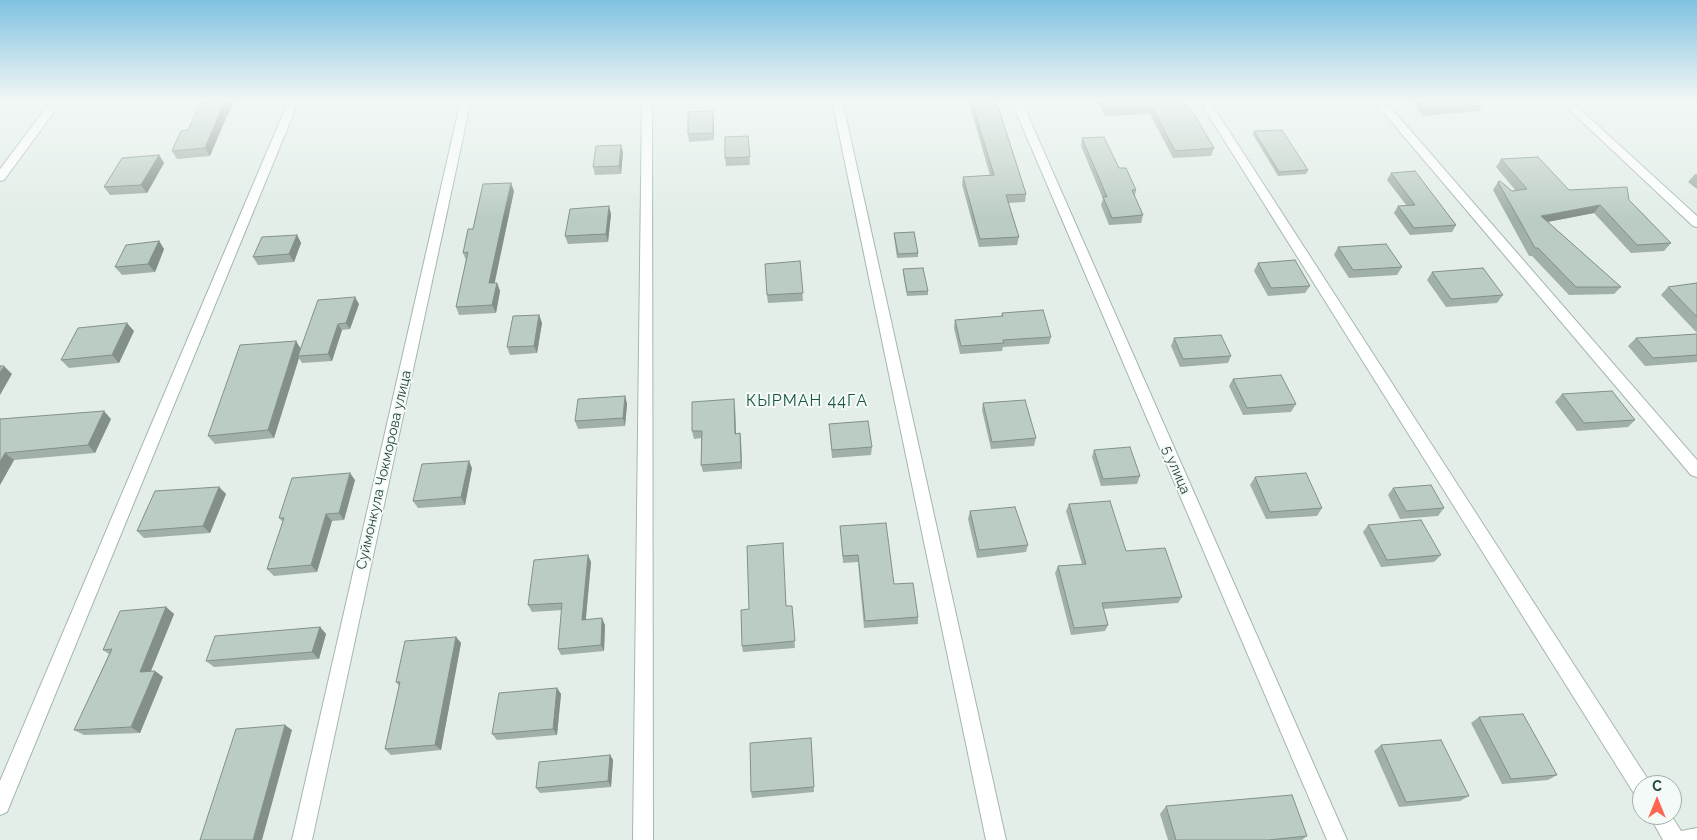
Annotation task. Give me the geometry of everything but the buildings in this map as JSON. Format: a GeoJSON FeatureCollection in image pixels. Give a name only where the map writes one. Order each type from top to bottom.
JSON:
{"type":"FeatureCollection","features":[{"type":"Feature","properties":{"kind":"street"},"geometry":{"type":"LineString","coordinates":[[0,177],[28,139]]}},
{"type":"Feature","properties":{"kind":"street"},"geometry":{"type":"LineString","coordinates":[[0,805],[278,139]]}},
{"type":"Feature","properties":{"kind":"street","name":"Суймонкула Чокморова улица"},"geometry":{"type":"LineString","coordinates":[[302,840],[457,139]]}},
{"type":"Feature","properties":{"kind":"street"},"geometry":{"type":"LineString","coordinates":[[642,840],[647,139]]}},
{"type":"Feature","properties":{"kind":"street"},"geometry":{"type":"LineString","coordinates":[[845,139],[996,840]]}},
{"type":"Feature","properties":{"kind":"street","name":"5 улица"},"geometry":{"type":"LineString","coordinates":[[1033,139],[1337,840]]}},
{"type":"Feature","properties":{"kind":"street"},"geometry":{"type":"LineString","coordinates":[[1229,139],[1634,775]]}},
{"type":"Feature","properties":{"kind":"street"},"geometry":{"type":"LineString","coordinates":[[1412,139],[1697,471]]}},
{"type":"Feature","properties":{"kind":"street"},"geometry":{"type":"LineString","coordinates":[[1606,139],[1697,223]]}},
{"type":"Feature","properties":{"kind":"street"},"geometry":{"type":"LineString","coordinates":[[1665,825],[1675,840]]}},
{"type":"Feature","properties":{"kind":"street"},"geometry":{"type":"LineString","coordinates":[[1684,840],[1697,838]]}},
{"type":"Feature","properties":{"kind":"district","name":"КЫРМАН 44ГА"},"geometry":{"type":"Point","coordinates":[807,401]}}]}
